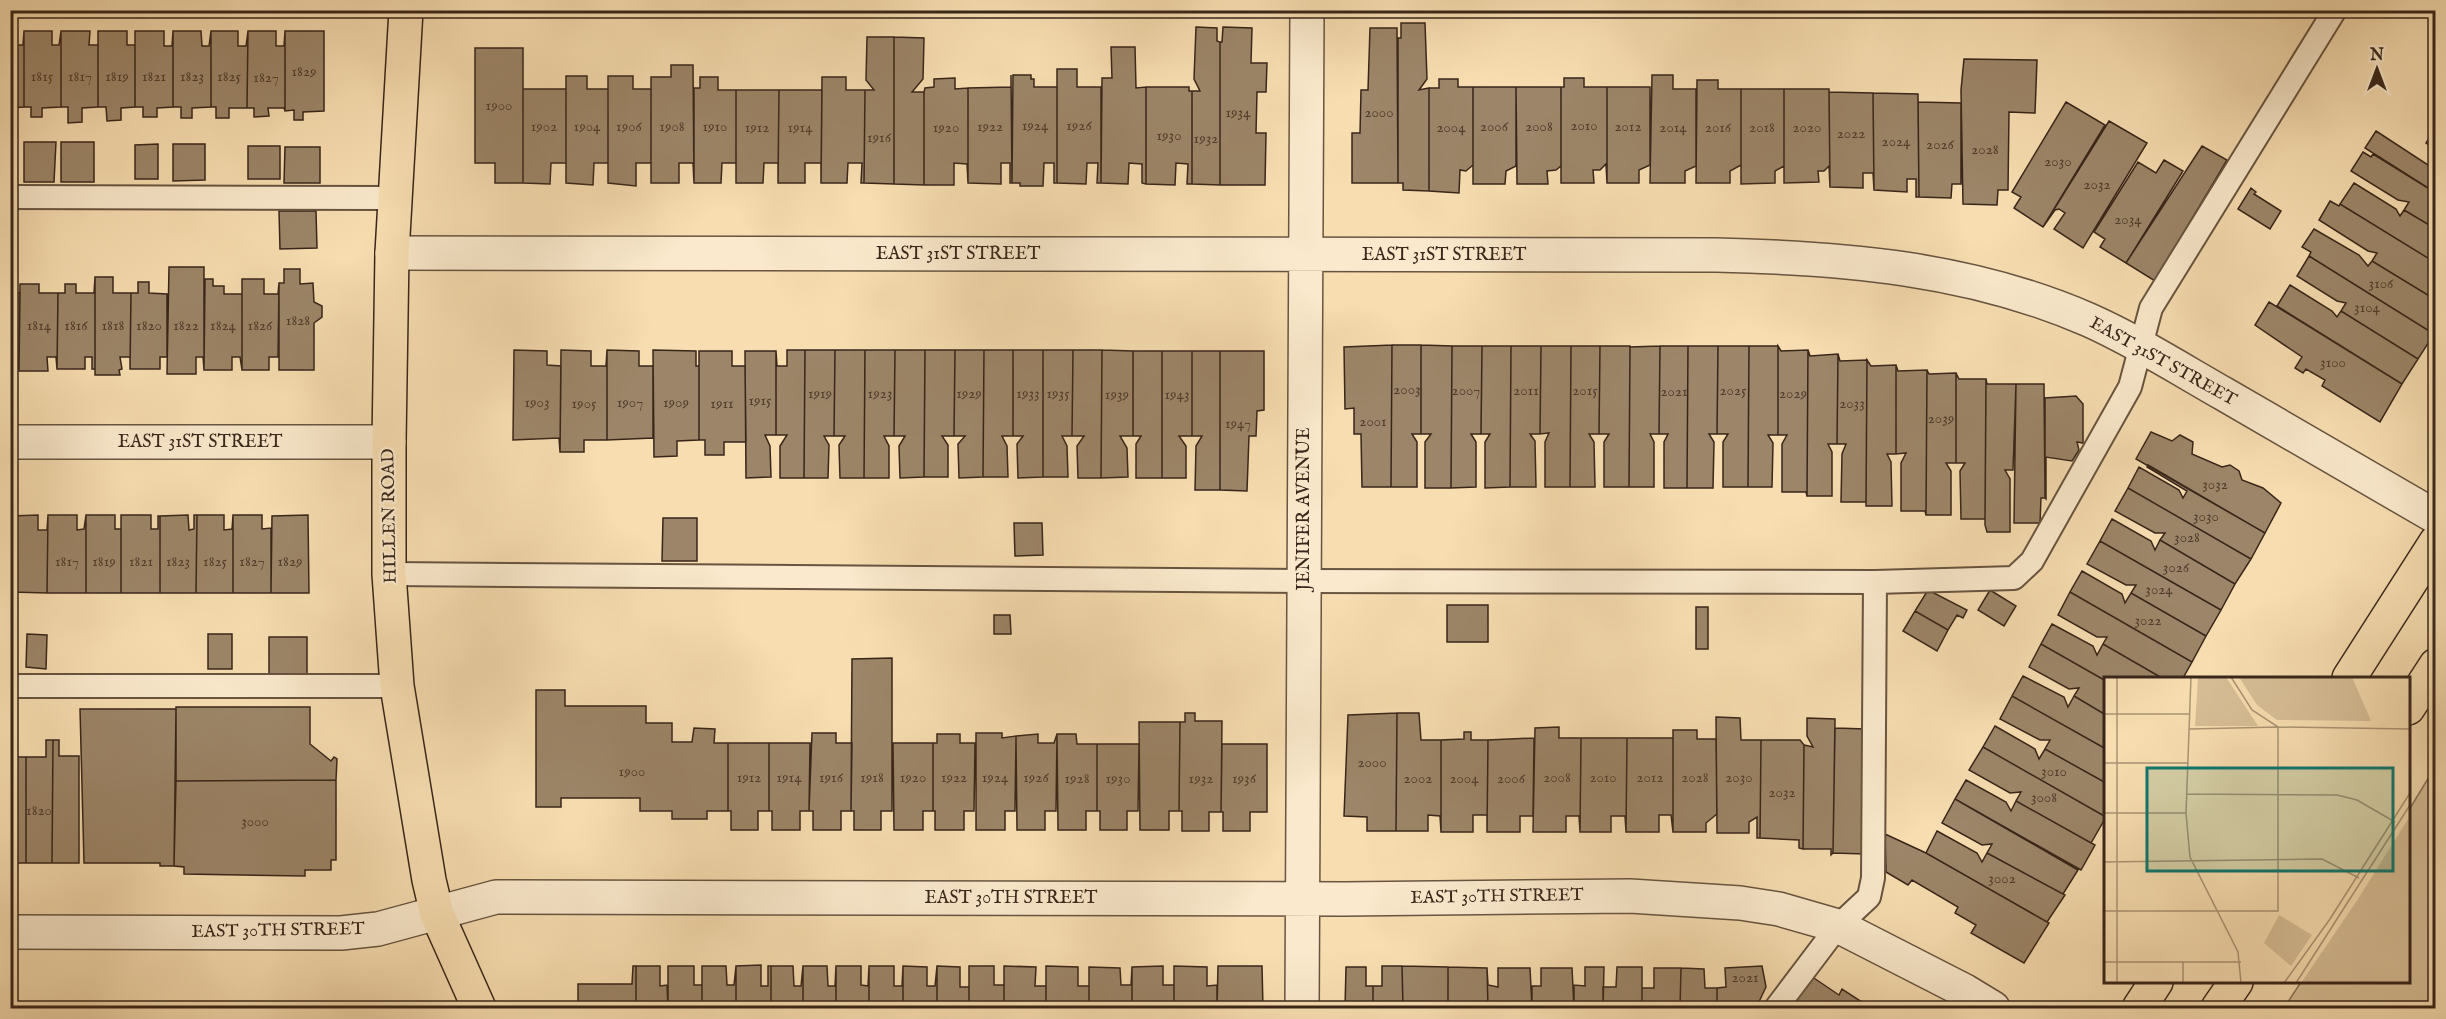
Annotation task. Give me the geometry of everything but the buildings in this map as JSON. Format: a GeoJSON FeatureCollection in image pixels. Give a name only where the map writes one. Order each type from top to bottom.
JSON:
{"type":"FeatureCollection","features":[{"type":"Feature","properties":{"kind":"main road","name":"HILLEN ROAD"},"geometry":{"type":"LineString","coordinates":[[406,10],[392,253],[389,442],[389,574],[397,686],[429,880],[437,914],[479,1008]]}},
{"type":"Feature","properties":{"kind":"main road"},"geometry":{"type":"LineString","coordinates":[[2350,677],[2436,542]]}},
{"type":"Feature","properties":{"kind":"main road"},"geometry":{"type":"LineString","coordinates":[[2410,706],[2436,665]]}},
{"type":"Feature","properties":{"kind":"main road"},"geometry":{"type":"LineString","coordinates":[[2139,1008],[2155,983]]}},
{"type":"Feature","properties":{"kind":"main road"},"geometry":{"type":"LineString","coordinates":[[2218,1008],[2234,983]]}},
{"type":"Feature","properties":{"kind":"street","name":"JENIFER AVENUE"},"geometry":{"type":"LineString","coordinates":[[1302,1008],[1306,10]]}},
{"type":"Feature","properties":{"kind":"street","name":"EAST 31ST STREET"},"geometry":{"type":"LineString","coordinates":[[392,253],[1728,255],[1810,257],[1897,266],[1965,279],[2029,298],[2088,320],[2141,346],[2436,518]]}},
{"type":"Feature","properties":{"kind":"street","name":"EAST 31ST STREET"},"geometry":{"type":"LineString","coordinates":[[10,442],[389,442]]}},
{"type":"Feature","properties":{"kind":"street","name":"EAST 30TH STREET"},"geometry":{"type":"LineString","coordinates":[[10,932],[341,933],[378,929],[496,897],[1303,899],[1630,896],[1740,903],[1779,909],[1838,926],[1965,990],[1992,1008]]}},
{"type":"Feature","properties":{"kind":"lane"},"geometry":{"type":"LineString","coordinates":[[389,574],[1304,581],[1875,582],[2014,578],[2032,561],[2130,387],[2151,308],[2333,11]]}},
{"type":"Feature","properties":{"kind":"lane"},"geometry":{"type":"LineString","coordinates":[[10,197],[395,198]]}},
{"type":"Feature","properties":{"kind":"lane"},"geometry":{"type":"LineString","coordinates":[[1776,1008],[1838,926],[1869,897],[1873,878],[1875,582]]}},
{"type":"Feature","properties":{"kind":"lane"},"geometry":{"type":"LineString","coordinates":[[10,686],[397,686]]}},
{"type":"Feature","properties":{"kind":"shaded area"},"geometry":{"type":"Polygon","coordinates":[[[2435,767],[2435,1008],[2284,1008],[2300,983],[2410,983],[2410,808],[2435,767]]]}}]}
